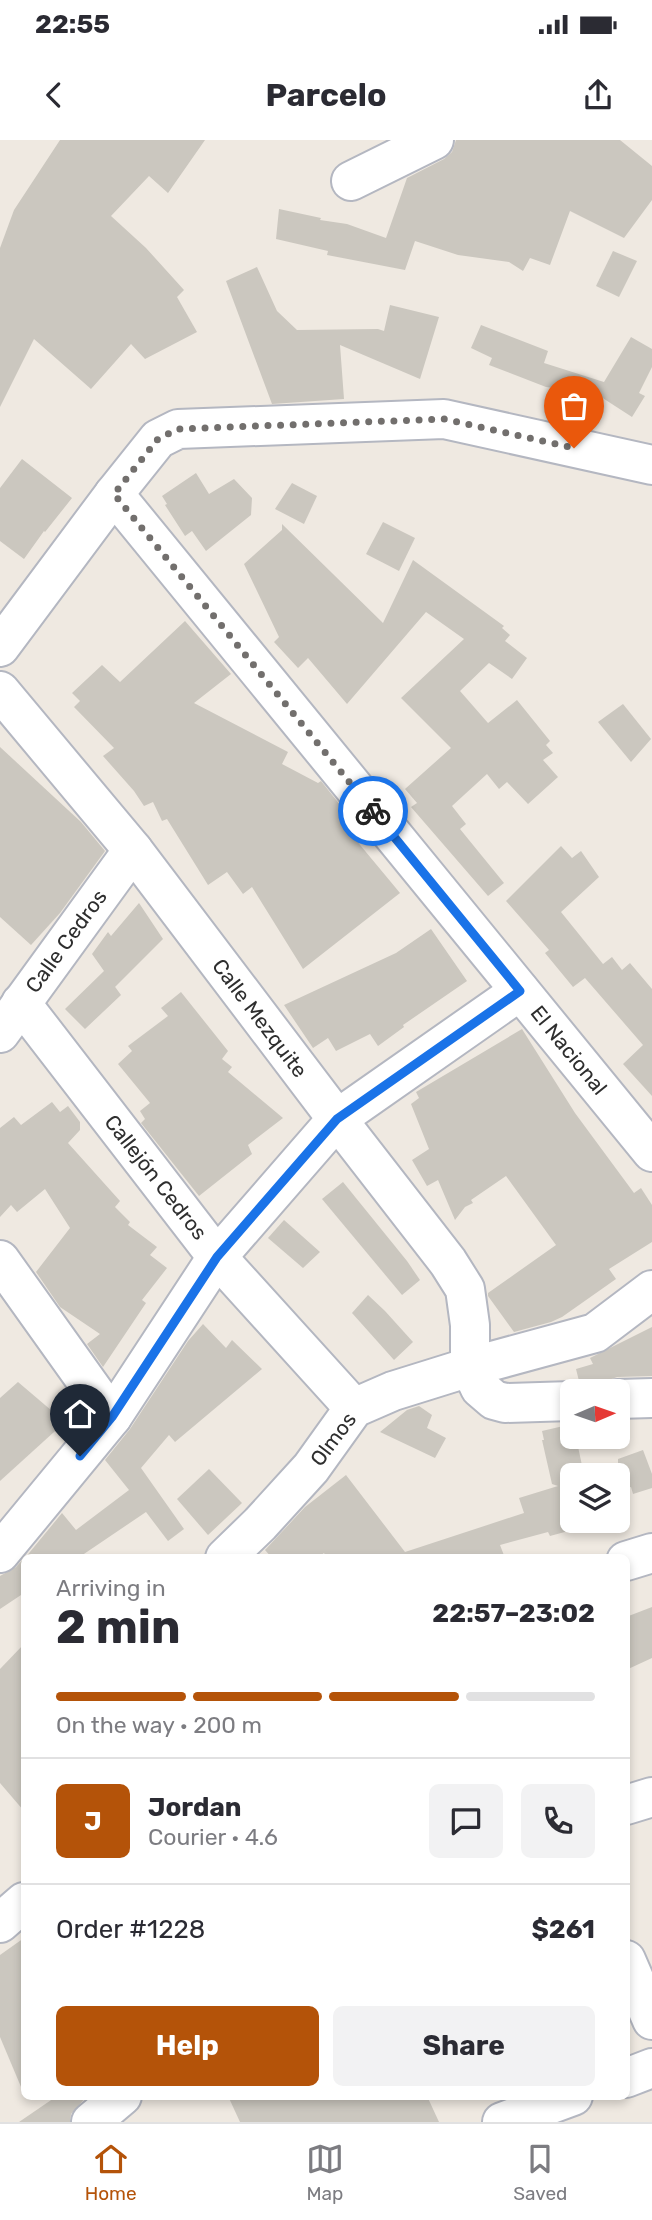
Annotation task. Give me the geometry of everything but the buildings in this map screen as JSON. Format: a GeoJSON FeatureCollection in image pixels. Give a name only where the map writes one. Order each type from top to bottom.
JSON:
{"type":"FeatureCollection","features":[{"type":"Feature","properties":{"kind":"street"},"geometry":{"type":"LineString","coordinates":[[351,181],[434,140]]}},
{"type":"Feature","properties":{"kind":"street"},"geometry":{"type":"LineString","coordinates":[[0,647],[158,439],[178,429],[444,419],[652,465]]}},
{"type":"Feature","properties":{"kind":"street","name":"El Nacional"},"geometry":{"type":"LineString","coordinates":[[114,494],[652,1152]]}},
{"type":"Feature","properties":{"kind":"street","name":"Calle Mezquite"},"geometry":{"type":"LineString","coordinates":[[0,691],[133,850],[448,1262],[465,1289],[470,1325],[470,1367]]}},
{"type":"Feature","properties":{"kind":"street","name":"Calle Cedros"},"geometry":{"type":"LineString","coordinates":[[0,1033],[133,850]]}},
{"type":"Feature","properties":{"kind":"street"},"geometry":{"type":"LineString","coordinates":[[0,1553],[112,1417],[217,1257],[337,1119],[520,991]]}},
{"type":"Feature","properties":{"kind":"street","name":"Callejón Cedros"},"geometry":{"type":"LineString","coordinates":[[21,1003],[217,1257],[354,1408]]}},
{"type":"Feature","properties":{"kind":"street"},"geometry":{"type":"LineString","coordinates":[[0,1260],[112,1417]]}},
{"type":"Feature","properties":{"kind":"street"},"geometry":{"type":"LineString","coordinates":[[560,1401],[505,1403],[494,1400],[480,1388],[470,1367],[595,1333],[652,1290]]}},
{"type":"Feature","properties":{"kind":"street","name":"Olmos"},"geometry":{"type":"LineString","coordinates":[[229,1554],[311,1468],[354,1408],[393,1391],[470,1367]]}},
{"type":"Feature","properties":{"kind":"street"},"geometry":{"type":"LineString","coordinates":[[630,1399],[652,1398]]}},
{"type":"Feature","properties":{"kind":"street"},"geometry":{"type":"LineString","coordinates":[[630,1560],[652,1553]]}},
{"type":"Feature","properties":{"kind":"street"},"geometry":{"type":"LineString","coordinates":[[630,1804],[652,1797]]}},
{"type":"Feature","properties":{"kind":"street"},"geometry":{"type":"LineString","coordinates":[[0,1923],[21,1905]]}},
{"type":"Feature","properties":{"kind":"street"},"geometry":{"type":"LineString","coordinates":[[630,1969],[652,2020]]}},
{"type":"Feature","properties":{"kind":"street"},"geometry":{"type":"LineString","coordinates":[[630,2076],[652,2068]]}},
{"type":"Feature","properties":{"kind":"street"},"geometry":{"type":"LineString","coordinates":[[91,2122],[117,2100]]}},
{"type":"Feature","properties":{"kind":"street"},"geometry":{"type":"LineString","coordinates":[[502,2122],[562,2100]]}},
{"type":"Feature","properties":{"kind":"way so far"},"geometry":{"type":"LineString","coordinates":[[373,811],[114,494],[158,439],[178,429],[444,419],[574,448]]}},
{"type":"Feature","properties":{"kind":"route"},"geometry":{"type":"LineString","coordinates":[[80,1456],[112,1417],[217,1257],[337,1119],[520,991],[373,811]]}}]}
